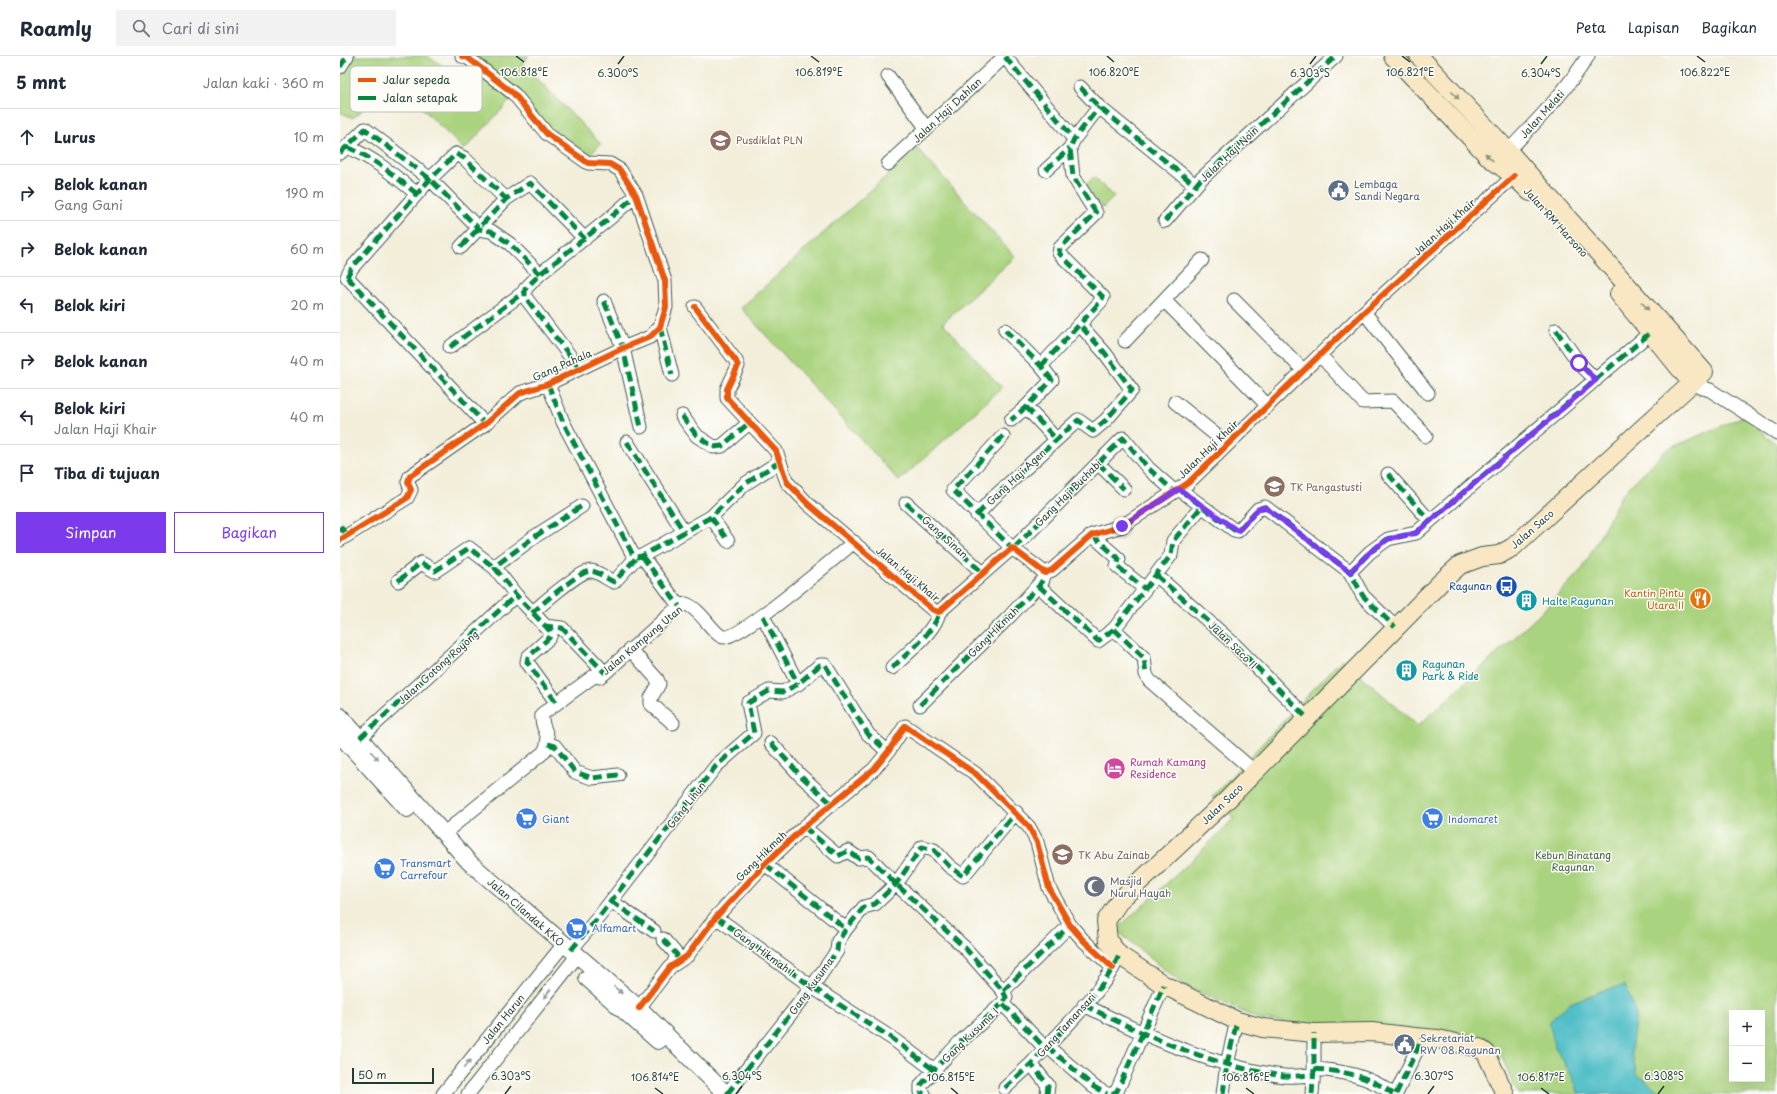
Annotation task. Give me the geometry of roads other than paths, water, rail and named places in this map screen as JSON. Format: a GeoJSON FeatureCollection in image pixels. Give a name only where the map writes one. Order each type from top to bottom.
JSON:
{"type":"FeatureCollection","features":[{"type":"Feature","properties":{"kind":"main road","name":"Jalan RM Harsono"},"geometry":{"type":"LineString","coordinates":[[1394,56],[1490,158],[1514,176],[1583,252],[1650,333],[1698,377]]}},
{"type":"Feature","properties":{"kind":"main road","name":"Jalan RM Harsono"},"geometry":{"type":"LineString","coordinates":[[1419,56],[1508,151],[1698,377]]}},
{"type":"Feature","properties":{"kind":"main road","name":"Jalan Saco"},"geometry":{"type":"LineString","coordinates":[[1505,1094],[1486,1053],[1479,1048],[1423,1037],[1372,1032],[1314,1033],[1263,1028],[1237,1021],[1116,961],[1108,940],[1106,921],[1120,900],[1194,831],[1254,772],[1395,627],[1460,565],[1482,557],[1499,555],[1513,547],[1698,377]]}},
{"type":"Feature","properties":{"kind":"street"},"geometry":{"type":"LineString","coordinates":[[340,67],[347,56]]}},
{"type":"Feature","properties":{"kind":"street"},"geometry":{"type":"LineString","coordinates":[[462,56],[468,58],[478,66]]}},
{"type":"Feature","properties":{"kind":"street"},"geometry":{"type":"LineString","coordinates":[[1005,56],[1072,143],[1073,176],[1096,213],[1060,248],[1059,253],[1103,298],[1041,366]]}},
{"type":"Feature","properties":{"kind":"street","name":"Jalan Haji Dahlan"},"geometry":{"type":"LineString","coordinates":[[888,164],[1005,56]]}},
{"type":"Feature","properties":{"kind":"street","name":"Jalan Haji Noin"},"geometry":{"type":"LineString","coordinates":[[1080,87],[1099,107],[1195,185],[1336,56]]}},
{"type":"Feature","properties":{"kind":"street","name":"Jalan Melati"},"geometry":{"type":"LineString","coordinates":[[1508,151],[1542,115],[1576,74],[1588,56]]}},
{"type":"Feature","properties":{"kind":"street"},"geometry":{"type":"LineString","coordinates":[[482,69],[514,94],[547,134],[564,147],[588,163],[610,164],[620,170],[636,195],[665,281],[666,307],[660,327],[672,375]]}},
{"type":"Feature","properties":{"kind":"street"},"geometry":{"type":"LineString","coordinates":[[888,76],[927,129]]}},
{"type":"Feature","properties":{"kind":"street"},"geometry":{"type":"LineString","coordinates":[[1046,170],[1072,143],[1099,107]]}},
{"type":"Feature","properties":{"kind":"street"},"geometry":{"type":"LineString","coordinates":[[343,150],[365,129],[430,179],[479,229],[491,231],[510,244],[540,274]]}},
{"type":"Feature","properties":{"kind":"street"},"geometry":{"type":"LineString","coordinates":[[343,150],[364,154],[391,172],[417,194]]}},
{"type":"Feature","properties":{"kind":"street"},"geometry":{"type":"LineString","coordinates":[[485,424],[374,305],[344,277],[430,179],[454,155],[458,154],[506,199]]}},
{"type":"Feature","properties":{"kind":"street","name":"Jalan Haji Khair"},"geometry":{"type":"LineString","coordinates":[[1045,573],[1052,570],[1092,534],[1122,526],[1188,483],[1364,312],[1514,176]]}},
{"type":"Feature","properties":{"kind":"street"},"geometry":{"type":"LineString","coordinates":[[461,247],[506,199],[530,183],[585,239]]}},
{"type":"Feature","properties":{"kind":"street"},"geometry":{"type":"LineString","coordinates":[[1165,221],[1195,185]]}},
{"type":"Feature","properties":{"kind":"street"},"geometry":{"type":"LineString","coordinates":[[450,347],[524,292],[525,289],[540,274],[585,239],[636,195]]}},
{"type":"Feature","properties":{"kind":"street"},"geometry":{"type":"LineString","coordinates":[[1125,341],[1202,260]]}},
{"type":"Feature","properties":{"kind":"street"},"geometry":{"type":"LineString","coordinates":[[524,292],[525,297],[579,368]]}},
{"type":"Feature","properties":{"kind":"street"},"geometry":{"type":"LineString","coordinates":[[1164,300],[1268,406]]}},
{"type":"Feature","properties":{"kind":"street"},"geometry":{"type":"LineString","coordinates":[[1234,300],[1303,370]]}},
{"type":"Feature","properties":{"kind":"street"},"geometry":{"type":"LineString","coordinates":[[604,301],[623,348],[641,427]]}},
{"type":"Feature","properties":{"kind":"street","name":"Jalan Haji Khair"},"geometry":{"type":"LineString","coordinates":[[695,307],[736,361],[738,366],[727,389],[726,398],[776,451],[787,482],[808,504],[933,610],[939,612],[1013,548]]}},
{"type":"Feature","properties":{"kind":"street"},"geometry":{"type":"LineString","coordinates":[[1364,312],[1428,393]]}},
{"type":"Feature","properties":{"kind":"street","name":"Gang Haji Agen"},"geometry":{"type":"LineString","coordinates":[[977,515],[992,499],[1078,420],[1093,431],[1106,420],[1132,390],[1105,353],[1080,325]]}},
{"type":"Feature","properties":{"kind":"street","name":"Gang Pahala"},"geometry":{"type":"LineString","coordinates":[[342,534],[408,498],[411,490],[408,482],[410,476],[485,424],[520,393],[548,384],[579,368],[650,337],[660,327]]}},
{"type":"Feature","properties":{"kind":"street"},"geometry":{"type":"LineString","coordinates":[[1005,330],[1041,366],[1052,380],[1011,420]]}},
{"type":"Feature","properties":{"kind":"street"},"geometry":{"type":"LineString","coordinates":[[1556,330],[1579,363],[1596,380]]}},
{"type":"Feature","properties":{"kind":"street"},"geometry":{"type":"LineString","coordinates":[[1350,572],[1370,552],[1388,539],[1416,533],[1650,333]]}},
{"type":"Feature","properties":{"kind":"street"},"geometry":{"type":"LineString","coordinates":[[1320,355],[1364,402],[1393,401],[1426,436]]}},
{"type":"Feature","properties":{"kind":"street","name":"Jalan RM Harsono"},"geometry":{"type":"LineString","coordinates":[[1698,377],[1710,390],[1777,433]]}},
{"type":"Feature","properties":{"kind":"street"},"geometry":{"type":"LineString","coordinates":[[548,384],[563,422],[633,555],[639,557],[679,606]]}},
{"type":"Feature","properties":{"kind":"street"},"geometry":{"type":"LineString","coordinates":[[1175,402],[1227,444]]}},
{"type":"Feature","properties":{"kind":"street"},"geometry":{"type":"LineString","coordinates":[[1026,407],[1056,439]]}},
{"type":"Feature","properties":{"kind":"street"},"geometry":{"type":"LineString","coordinates":[[682,416],[697,436],[714,447],[722,446],[749,423]]}},
{"type":"Feature","properties":{"kind":"street"},"geometry":{"type":"LineString","coordinates":[[1003,436],[953,490],[977,515],[1013,548],[1039,570],[1045,573]]}},
{"type":"Feature","properties":{"kind":"street","name":"Gang Haji Buchabi"},"geometry":{"type":"LineString","coordinates":[[1013,548],[1098,464],[1122,438],[1149,469],[1176,490]]}},
{"type":"Feature","properties":{"kind":"street"},"geometry":{"type":"LineString","coordinates":[[627,442],[684,532]]}},
{"type":"Feature","properties":{"kind":"street"},"geometry":{"type":"LineString","coordinates":[[532,613],[553,594],[585,572],[591,571],[614,582],[639,557],[711,517],[745,484],[779,462]]}},
{"type":"Feature","properties":{"kind":"street"},"geometry":{"type":"LineString","coordinates":[[1098,464],[1124,488]]}},
{"type":"Feature","properties":{"kind":"street"},"geometry":{"type":"LineString","coordinates":[[1388,474],[1430,521]]}},
{"type":"Feature","properties":{"kind":"street"},"geometry":{"type":"LineString","coordinates":[[1176,490],[1238,531],[1258,509],[1265,507],[1350,572],[1363,596],[1395,627]]}},
{"type":"Feature","properties":{"kind":"street","name":"Gang Sinan"},"geometry":{"type":"LineString","coordinates":[[906,503],[983,573]]}},
{"type":"Feature","properties":{"kind":"street"},"geometry":{"type":"LineString","coordinates":[[495,568],[498,564],[534,537],[582,506]]}},
{"type":"Feature","properties":{"kind":"street"},"geometry":{"type":"LineString","coordinates":[[1039,586],[1098,641],[1114,629],[1156,575],[1171,555],[1173,541],[1202,506]]}},
{"type":"Feature","properties":{"kind":"street"},"geometry":{"type":"LineString","coordinates":[[711,517],[728,541]]}},
{"type":"Feature","properties":{"kind":"street"},"geometry":{"type":"LineString","coordinates":[[1092,534],[1119,559],[1117,566],[1145,589]]}},
{"type":"Feature","properties":{"kind":"street","name":"Jalan Kampung Utan"},"geometry":{"type":"LineString","coordinates":[[548,744],[548,737],[541,722],[542,714],[556,702],[594,676],[599,677],[605,673],[679,606],[686,604],[694,606],[718,634],[724,637],[732,636],[763,616],[854,542]]}},
{"type":"Feature","properties":{"kind":"street"},"geometry":{"type":"LineString","coordinates":[[398,581],[421,562],[435,571],[469,548],[495,568],[516,595],[551,634],[549,638],[528,657],[526,662],[556,702]]}},
{"type":"Feature","properties":{"kind":"street","name":"Gang Hikmah"},"geometry":{"type":"LineString","coordinates":[[920,705],[1039,586],[1044,579],[1045,573]]}},
{"type":"Feature","properties":{"kind":"street","name":"Jalan Saco II"},"geometry":{"type":"LineString","coordinates":[[1156,575],[1233,643],[1307,718]]}},
{"type":"Feature","properties":{"kind":"street","name":"Jalan Gotong Royong"},"geometry":{"type":"LineString","coordinates":[[360,738],[516,595]]}},
{"type":"Feature","properties":{"kind":"street"},"geometry":{"type":"LineString","coordinates":[[892,668],[932,627],[936,622],[939,612]]}},
{"type":"Feature","properties":{"kind":"street"},"geometry":{"type":"LineString","coordinates":[[763,616],[798,684],[820,665],[825,665],[868,734],[888,752]]}},
{"type":"Feature","properties":{"kind":"street"},"geometry":{"type":"LineString","coordinates":[[544,626],[562,628],[605,673]]}},
{"type":"Feature","properties":{"kind":"street"},"geometry":{"type":"LineString","coordinates":[[1114,629],[1144,658],[1146,674],[1149,680],[1254,772]]}},
{"type":"Feature","properties":{"kind":"street"},"geometry":{"type":"LineString","coordinates":[[630,649],[657,679],[659,684],[651,698],[651,704],[674,723]]}},
{"type":"Feature","properties":{"kind":"street","name":"Gang Lihun"},"geometry":{"type":"LineString","coordinates":[[568,953],[611,901],[716,766],[754,732],[748,703],[769,691],[783,692],[798,684]]}},
{"type":"Feature","properties":{"kind":"street","name":"Jalan Cilandak KKO"},"geometry":{"type":"LineString","coordinates":[[340,716],[468,862],[568,953],[674,1055],[711,1094]]}},
{"type":"Feature","properties":{"kind":"street","name":"Gang Hikmah"},"geometry":{"type":"LineString","coordinates":[[639,1008],[670,967],[687,956],[716,917],[765,864],[804,827],[874,769],[888,752],[905,726],[967,767],[1016,812]]}},
{"type":"Feature","properties":{"kind":"street","name":"Jalan Cilandak KKO"},"geometry":{"type":"LineString","coordinates":[[340,735],[467,875],[639,1008],[727,1094]]}},
{"type":"Feature","properties":{"kind":"street"},"geometry":{"type":"LineString","coordinates":[[772,743],[800,775],[832,804]]}},
{"type":"Feature","properties":{"kind":"street"},"geometry":{"type":"LineString","coordinates":[[443,834],[544,752],[548,744],[555,746],[575,772],[592,778],[618,775]]}},
{"type":"Feature","properties":{"kind":"street"},"geometry":{"type":"LineString","coordinates":[[1016,812],[1029,826],[1037,842],[1049,888],[1070,925],[1083,940],[1116,961]]}},
{"type":"Feature","properties":{"kind":"street","name":"Gang Kusuma"},"geometry":{"type":"LineString","coordinates":[[727,1094],[812,987],[837,951],[838,941],[846,929],[864,907],[876,904],[896,884],[922,847],[934,850],[949,866],[963,876],[1016,812]]}},
{"type":"Feature","properties":{"kind":"street"},"geometry":{"type":"LineString","coordinates":[[804,827],[838,856],[848,851],[858,858],[869,857],[965,948],[1046,1047],[1094,1087],[1107,1094]]}},
{"type":"Feature","properties":{"kind":"street"},"geometry":{"type":"LineString","coordinates":[[765,864],[846,929]]}},
{"type":"Feature","properties":{"kind":"street"},"geometry":{"type":"LineString","coordinates":[[611,901],[658,935],[677,955],[674,965]]}},
{"type":"Feature","properties":{"kind":"street","name":"Gang Hikmah I"},"geometry":{"type":"LineString","coordinates":[[716,917],[812,987],[893,1039],[934,1070]]}},
{"type":"Feature","properties":{"kind":"street","name":"Gang Kusuma I"},"geometry":{"type":"LineString","coordinates":[[923,1093],[921,1085],[934,1070],[1070,925]]}},
{"type":"Feature","properties":{"kind":"street","name":"Jalan Harun"},"geometry":{"type":"LineString","coordinates":[[443,1094],[568,953]]}},
{"type":"Feature","properties":{"kind":"street","name":"Jalan Harun"},"geometry":{"type":"LineString","coordinates":[[468,1094],[568,953]]}},
{"type":"Feature","properties":{"kind":"street","name":"Gang Tamansari"},"geometry":{"type":"LineString","coordinates":[[1047,1094],[1048,1085],[1031,1064],[1084,1006],[1116,961]]}},
{"type":"Feature","properties":{"kind":"street"},"geometry":{"type":"LineString","coordinates":[[1112,1094],[1117,1091],[1164,985]]}},
{"type":"Feature","properties":{"kind":"street"},"geometry":{"type":"LineString","coordinates":[[1084,1006],[1142,1034],[1227,1064],[1284,1076],[1314,1072],[1350,1073],[1375,1082],[1395,1094],[1423,1037]]}},
{"type":"Feature","properties":{"kind":"street"},"geometry":{"type":"LineString","coordinates":[[1222,1094],[1237,1021]]}},
{"type":"Feature","properties":{"kind":"street"},"geometry":{"type":"LineString","coordinates":[[1312,1094],[1314,1072],[1314,1033]]}},
{"type":"Feature","properties":{"kind":"street"},"geometry":{"type":"LineString","coordinates":[[1005,1088],[1031,1064]]}},
{"type":"Feature","properties":{"kind":"water"},"geometry":{"type":"Polygon","coordinates":[[[1625,985],[1636,1014],[1631,1051],[1637,1074],[1659,1091],[1659,1094],[1579,1094],[1573,1078],[1555,1047],[1549,1022],[1568,1004],[1601,991],[1625,985]]]}},
{"type":"Feature","properties":{"kind":"place","name":"Pusdiklat PLN"},"geometry":{"type":"Point","coordinates":[720,140]}},
{"type":"Feature","properties":{"kind":"place","name":"Lembaga Sandi Negara"},"geometry":{"type":"Point","coordinates":[1339,190]}},
{"type":"Feature","properties":{"kind":"place","name":"TK Pangastusti"},"geometry":{"type":"Point","coordinates":[1275,487]}},
{"type":"Feature","properties":{"kind":"place","name":"Ragunan"},"geometry":{"type":"Point","coordinates":[1507,586]}},
{"type":"Feature","properties":{"kind":"place","name":"Kantin Pintu Utara II"},"geometry":{"type":"Point","coordinates":[1700,599]}},
{"type":"Feature","properties":{"kind":"place","name":"Halte Ragunan"},"geometry":{"type":"Point","coordinates":[1526,601]}},
{"type":"Feature","properties":{"kind":"place","name":"Ragunan Park & Ride"},"geometry":{"type":"Point","coordinates":[1406,670]}},
{"type":"Feature","properties":{"kind":"place","name":"Rumah Kamang Residence"},"geometry":{"type":"Point","coordinates":[1115,768]}},
{"type":"Feature","properties":{"kind":"place","name":"Giant"},"geometry":{"type":"Point","coordinates":[526,819]}},
{"type":"Feature","properties":{"kind":"place","name":"Indomaret"},"geometry":{"type":"Point","coordinates":[1432,819]}},
{"type":"Feature","properties":{"kind":"place","name":"TK Abu Zainab"},"geometry":{"type":"Point","coordinates":[1062,855]}},
{"type":"Feature","properties":{"kind":"place","name":"Transmart Carrefour"},"geometry":{"type":"Point","coordinates":[384,869]}},
{"type":"Feature","properties":{"kind":"place","name":"Masjid Nurul Hayah"},"geometry":{"type":"Point","coordinates":[1095,887]}},
{"type":"Feature","properties":{"kind":"place","name":"Alfamart"},"geometry":{"type":"Point","coordinates":[577,928]}},
{"type":"Feature","properties":{"kind":"place","name":"Sekretariat RW 08 Ragunan"},"geometry":{"type":"Point","coordinates":[1404,1044]}},
{"type":"Feature","properties":{"kind":"park label","name":"Kebun Binatang Ragunan"},"geometry":{"type":"Point","coordinates":[1573,860]}}]}
